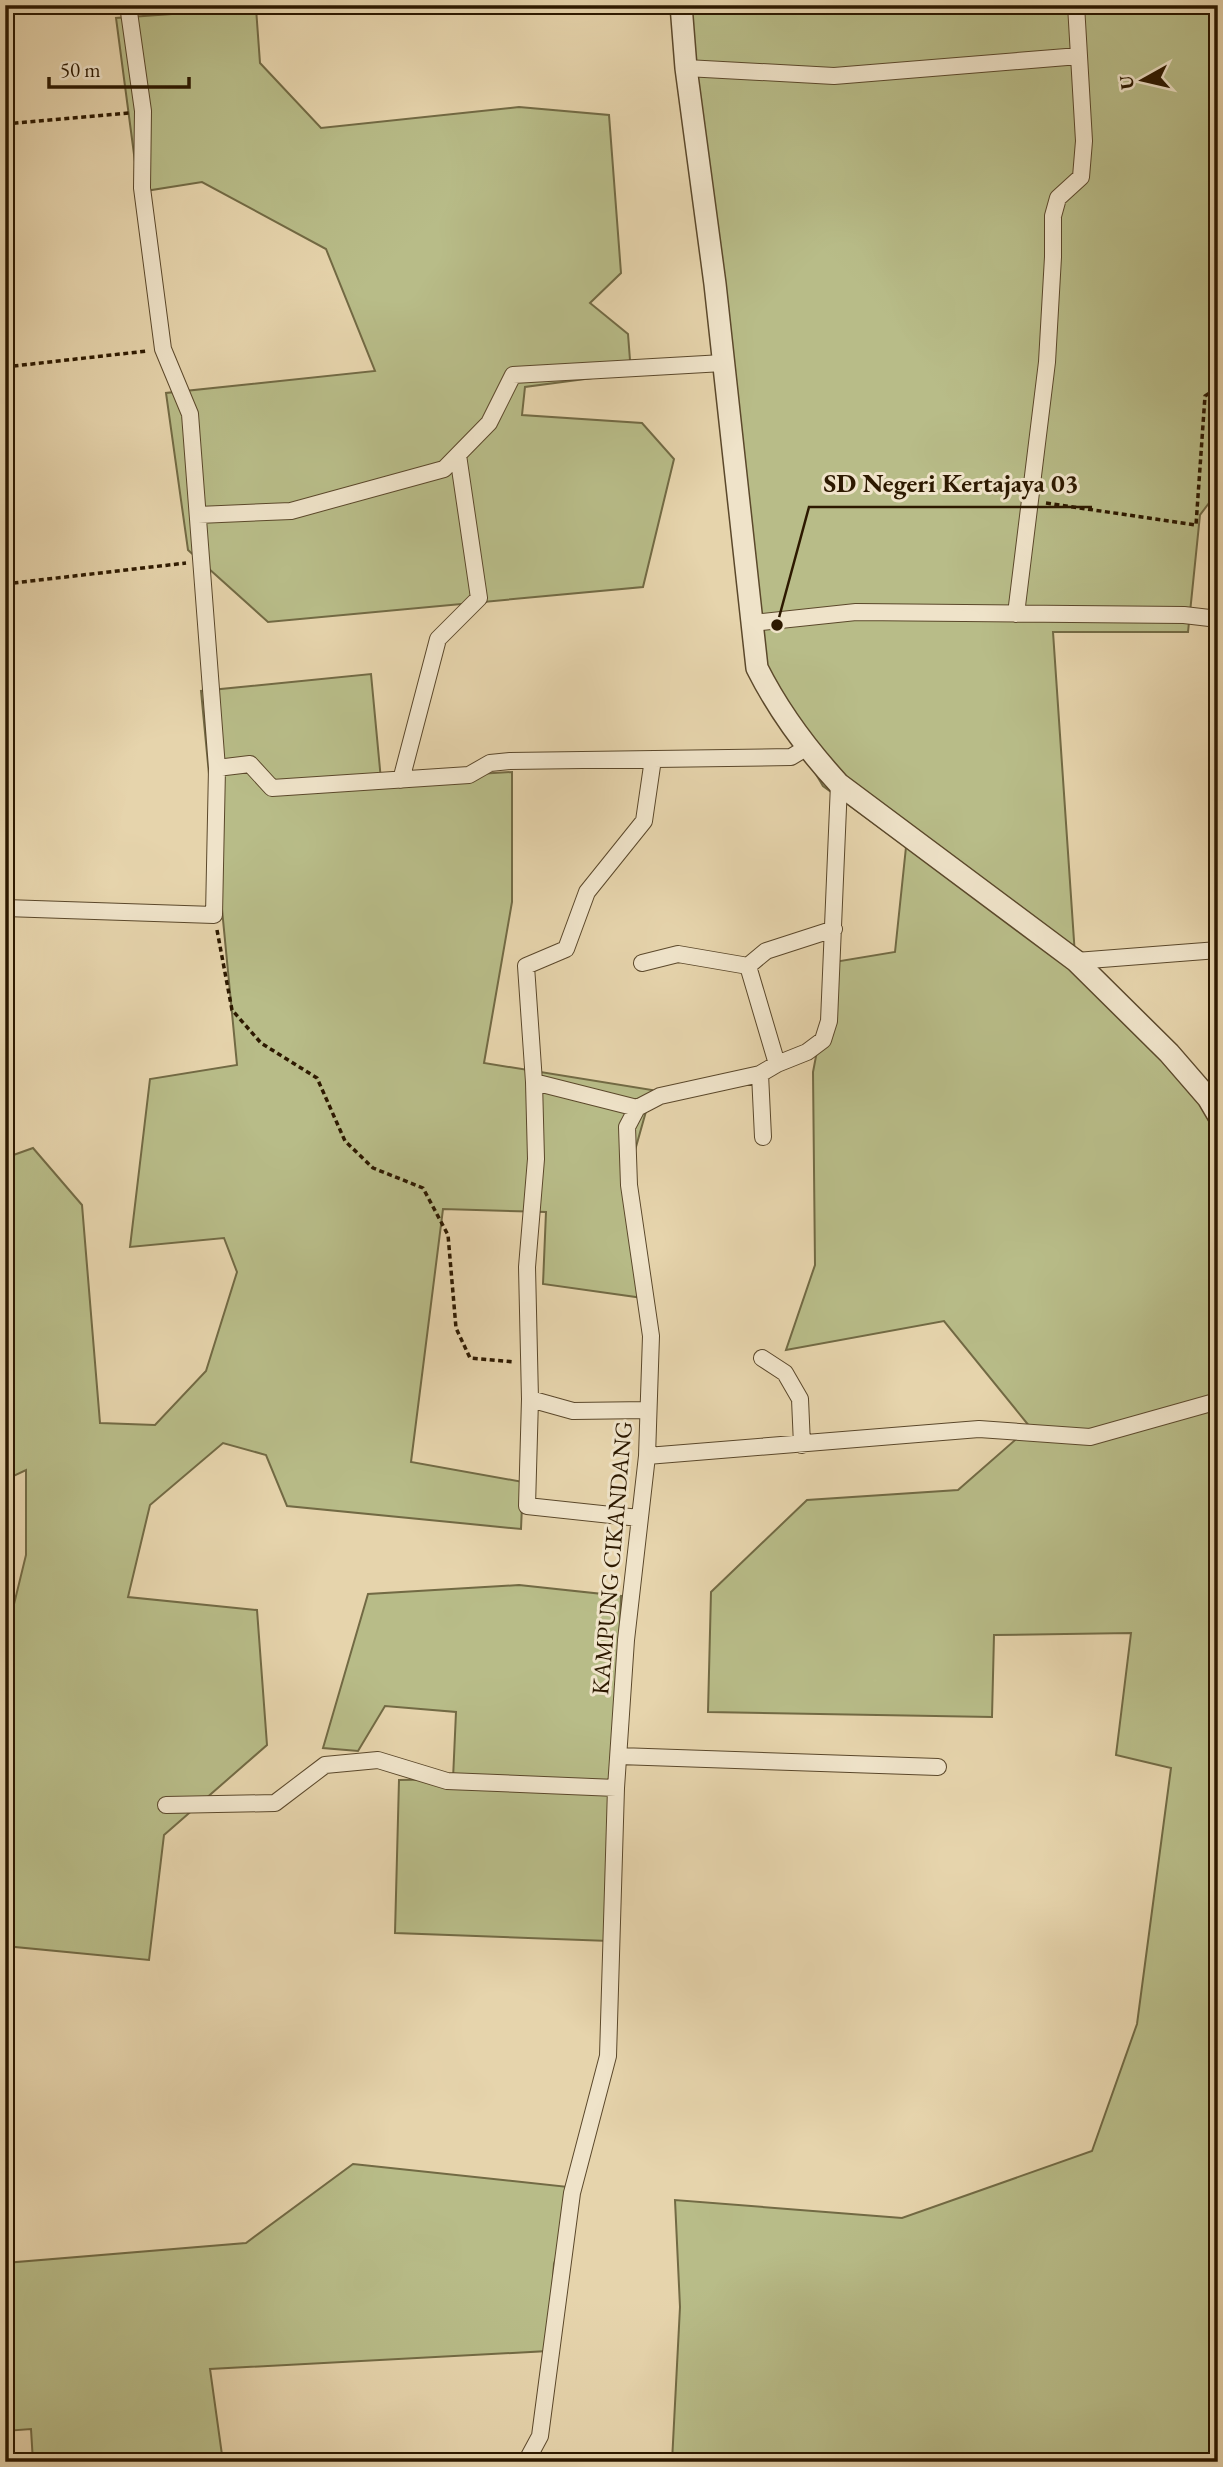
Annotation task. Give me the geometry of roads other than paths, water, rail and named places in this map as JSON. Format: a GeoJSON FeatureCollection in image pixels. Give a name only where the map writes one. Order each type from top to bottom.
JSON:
{"type":"FeatureCollection","features":[{"type":"Feature","properties":{"kind":"street"},"geometry":{"type":"LineString","coordinates":[[5,908],[214,915],[217,768],[190,414],[163,349],[142,188],[144,111],[128,5]]}},
{"type":"Feature","properties":{"kind":"street"},"geometry":{"type":"LineString","coordinates":[[681,5],[757,668],[773,700],[806,748],[839,784],[1076,961],[1169,1053],[1208,1098],[1218,1115]]}},
{"type":"Feature","properties":{"kind":"street"},"geometry":{"type":"LineString","coordinates":[[1016,614],[1047,362],[1054,257],[1053,216],[1058,198],[1081,177],[1084,141],[1076,5]]}},
{"type":"Feature","properties":{"kind":"street"},"geometry":{"type":"LineString","coordinates":[[687,68],[834,76],[1079,56]]}},
{"type":"Feature","properties":{"kind":"street"},"geometry":{"type":"LineString","coordinates":[[198,515],[291,511],[444,470],[489,423],[513,375],[723,363]]}},
{"type":"Feature","properties":{"kind":"street"},"geometry":{"type":"LineString","coordinates":[[401,780],[439,639],[479,598],[458,455]]}},
{"type":"Feature","properties":{"kind":"street"},"geometry":{"type":"LineString","coordinates":[[752,623],[856,612],[1184,615],[1218,619]]}},
{"type":"Feature","properties":{"kind":"street"},"geometry":{"type":"LineString","coordinates":[[217,768],[250,764],[272,788],[469,775],[490,764],[510,761],[791,757],[806,748]]}},
{"type":"Feature","properties":{"kind":"street"},"geometry":{"type":"LineString","coordinates":[[639,1518],[527,1506],[530,1364],[527,1267],[536,1159],[526,966],[566,949],[587,892],[644,821],[653,759]]}},
{"type":"Feature","properties":{"kind":"street"},"geometry":{"type":"LineString","coordinates":[[534,1082],[636,1108],[660,1097],[760,1074],[807,1052],[823,1040],[829,1021],[839,784]]}},
{"type":"Feature","properties":{"kind":"street"},"geometry":{"type":"LineString","coordinates":[[642,963],[678,954],[748,966],[766,951],[834,929]]}},
{"type":"Feature","properties":{"kind":"street"},"geometry":{"type":"LineString","coordinates":[[1076,961],[1218,950]]}},
{"type":"Feature","properties":{"kind":"street"},"geometry":{"type":"LineString","coordinates":[[748,966],[777,1064]]}},
{"type":"Feature","properties":{"kind":"street"},"geometry":{"type":"LineString","coordinates":[[760,1074],[763,1137]]}},
{"type":"Feature","properties":{"kind":"street","name":"KAMPUNG CIKANDANG"},"geometry":{"type":"LineString","coordinates":[[526,2462],[540,2437],[572,2193],[608,2056],[616,1788],[626,1640],[646,1456],[651,1336],[629,1185],[627,1127],[636,1108]]}},
{"type":"Feature","properties":{"kind":"street"},"geometry":{"type":"LineString","coordinates":[[762,1358],[785,1373],[800,1399],[802,1445]]}},
{"type":"Feature","properties":{"kind":"street"},"geometry":{"type":"LineString","coordinates":[[530,1399],[573,1411],[648,1410]]}},
{"type":"Feature","properties":{"kind":"street"},"geometry":{"type":"LineString","coordinates":[[646,1456],[979,1429],[1090,1437],[1218,1401]]}},
{"type":"Feature","properties":{"kind":"street"},"geometry":{"type":"LineString","coordinates":[[619,1756],[938,1767]]}},
{"type":"Feature","properties":{"kind":"street"},"geometry":{"type":"LineString","coordinates":[[166,1805],[275,1803],[325,1765],[378,1760],[447,1781],[616,1788]]}},
{"type":"Feature","properties":{"kind":"place","name":"SD Negeri Kertajaya 03"},"geometry":{"type":"Point","coordinates":[777,625]}}]}
